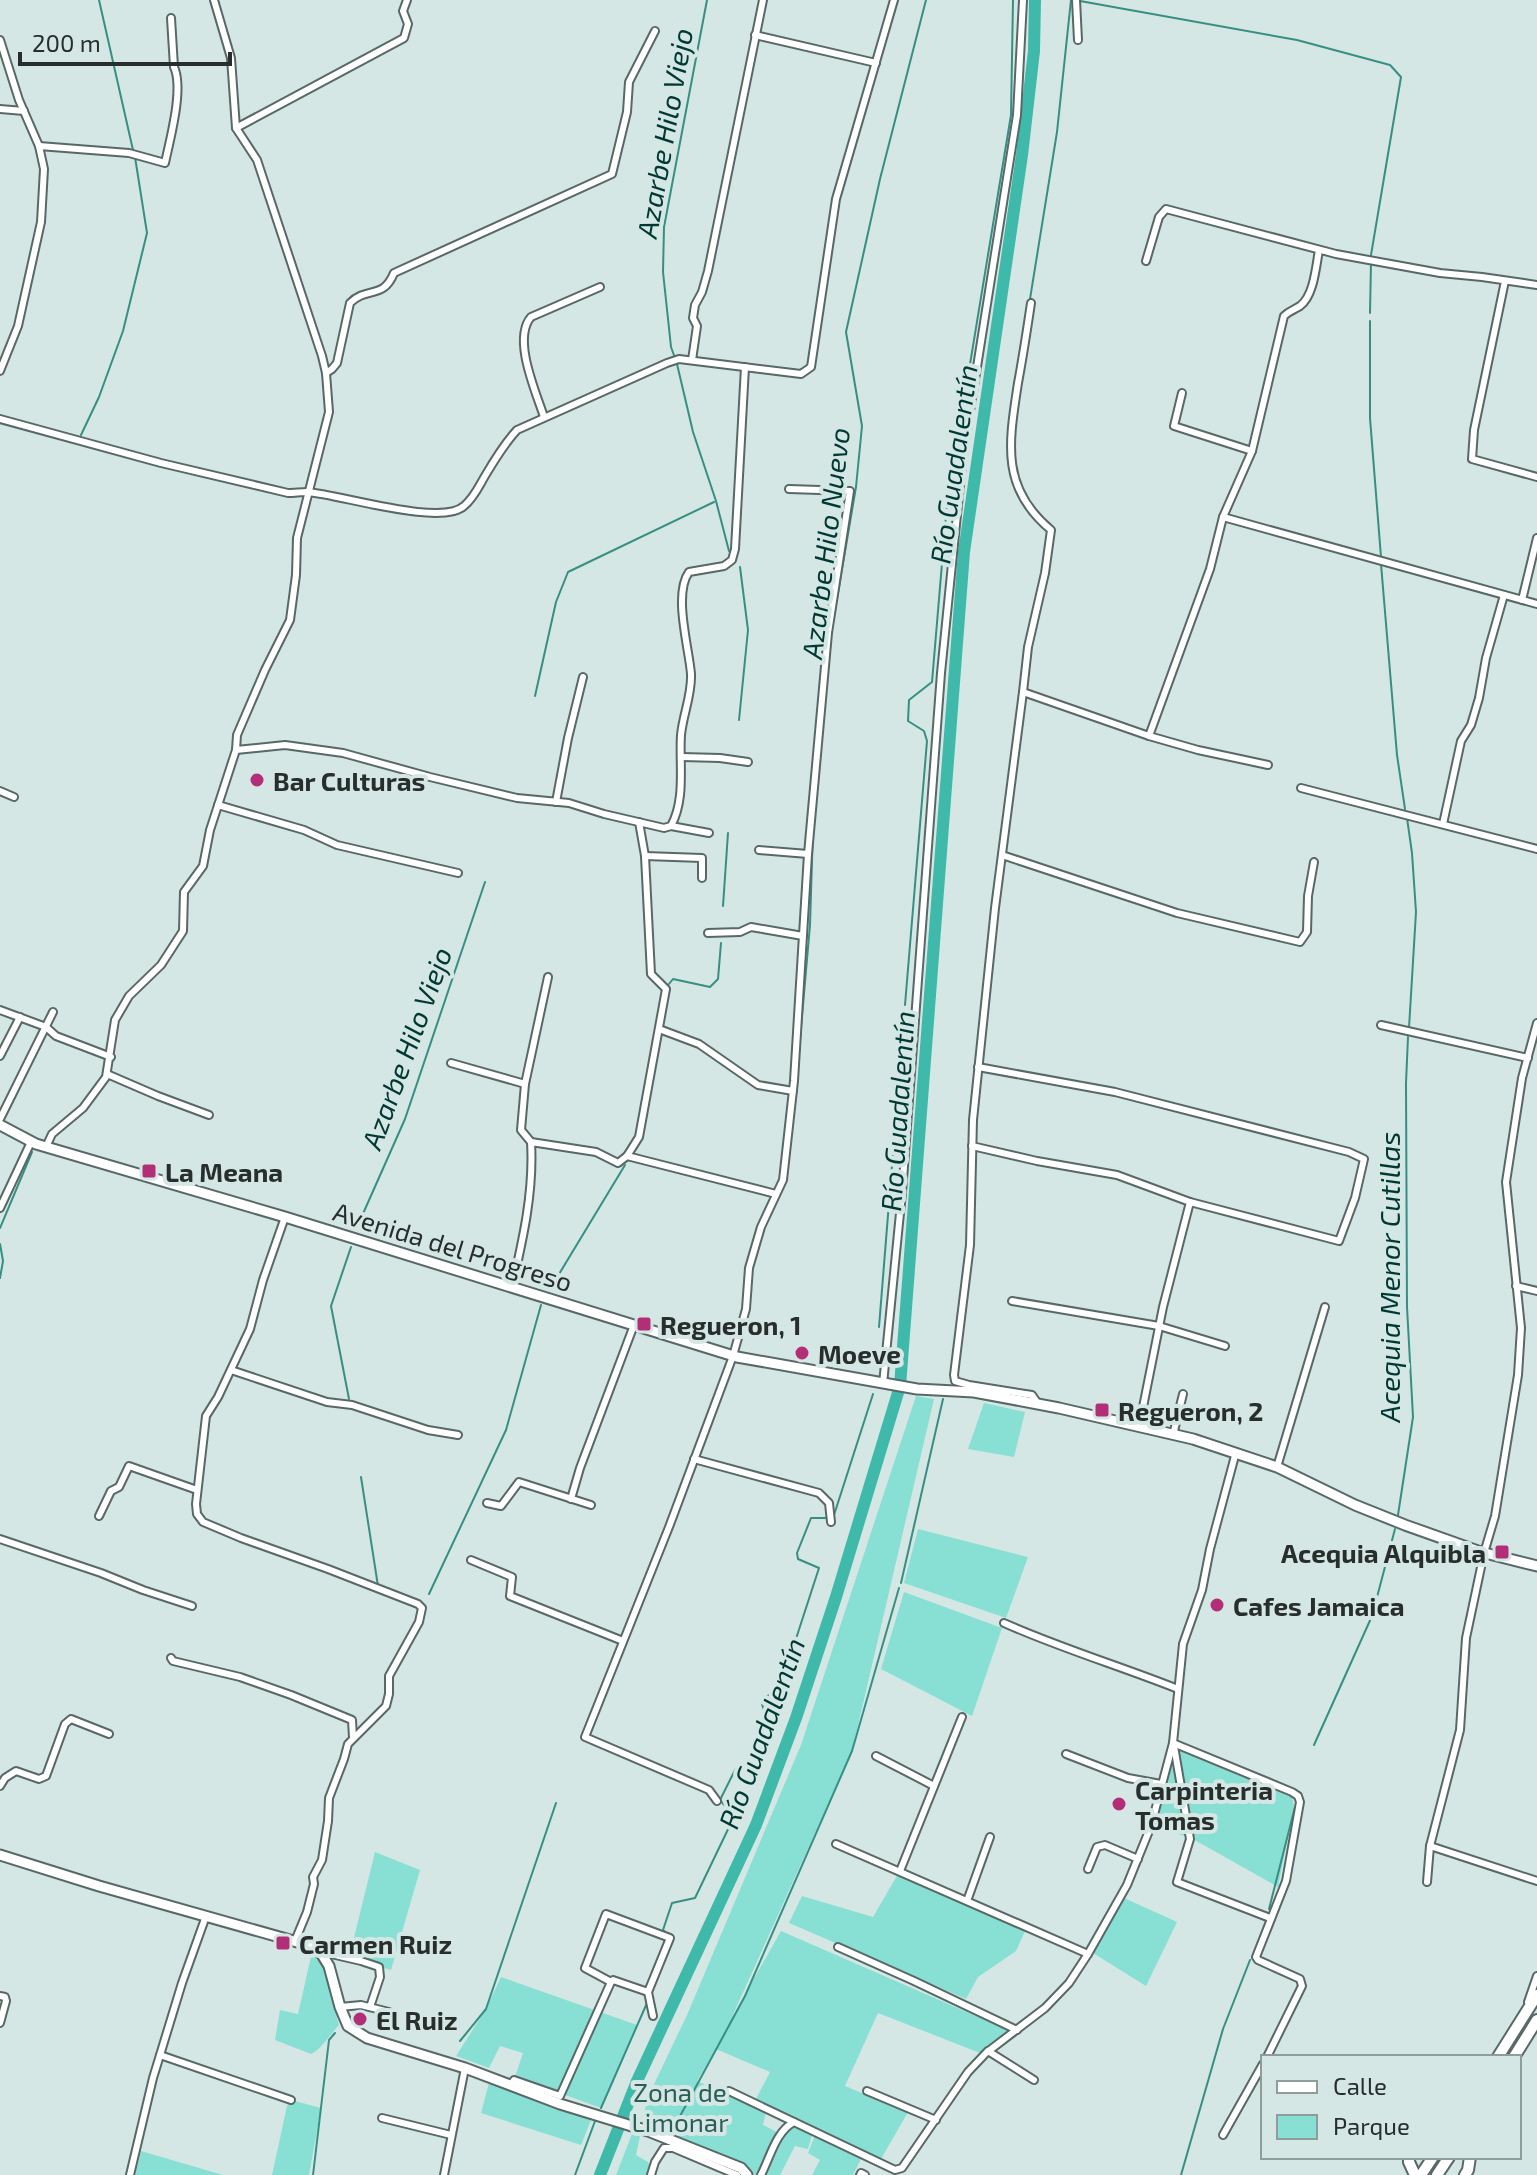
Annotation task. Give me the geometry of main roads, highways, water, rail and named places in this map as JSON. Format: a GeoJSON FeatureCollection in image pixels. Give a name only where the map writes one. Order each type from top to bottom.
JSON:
{"type":"FeatureCollection","features":[{"type":"Feature","properties":{"kind":"main road","name":"Avenida del Progreso"},"geometry":{"type":"LineString","coordinates":[[0,1125],[46,1147],[285,1217],[733,1356],[883,1384],[974,1392],[1038,1404],[1236,1452],[1277,1467],[1355,1505],[1484,1553],[1537,1566]]}},
{"type":"Feature","properties":{"kind":"main road"},"geometry":{"type":"LineString","coordinates":[[0,1855],[295,1941],[321,1953],[329,1966],[348,2026],[367,2038],[648,2131],[741,2168],[742,2174]]}},
{"type":"Feature","properties":{"kind":"main road"},"geometry":{"type":"LineString","coordinates":[[1499,2055],[1537,1995]]}},
{"type":"Feature","properties":{"kind":"main road"},"geometry":{"type":"LineString","coordinates":[[1515,2055],[1537,2020]]}},
{"type":"Feature","properties":{"kind":"main road"},"geometry":{"type":"LineString","coordinates":[[1418,2175],[1431,2159]]}},
{"type":"Feature","properties":{"kind":"waterway"},"geometry":{"type":"LineString","coordinates":[[99,0],[133,150]]}},
{"type":"Feature","properties":{"kind":"waterway","name":"Azarbe Hilo Viejo"},"geometry":{"type":"LineString","coordinates":[[675,358],[671,347],[663,272],[664,227],[707,0]]}},
{"type":"Feature","properties":{"kind":"waterway","name":"Azarbe Hilo Nuevo"},"geometry":{"type":"LineString","coordinates":[[830,640],[856,487],[862,426],[846,332],[880,179],[926,0]]}},
{"type":"Feature","properties":{"kind":"waterway"},"geometry":{"type":"LineString","coordinates":[[905,1005],[927,741],[924,731],[908,721],[909,700],[932,682],[947,504],[1011,115],[1013,0]]}},
{"type":"Feature","properties":{"kind":"waterway","name":"Río Guadalentín"},"geometry":{"type":"LineString","coordinates":[[600,2175],[637,2081],[756,1825],[836,1597],[900,1386],[964,552],[1022,155],[1034,51],[1035,0]]}},
{"type":"Feature","properties":{"kind":"waterway"},"geometry":{"type":"LineString","coordinates":[[1030,299],[1057,132],[1071,0]]}},
{"type":"Feature","properties":{"kind":"waterway","name":"Acequia Menor Cutillas"},"geometry":{"type":"LineString","coordinates":[[1080,1],[1297,40],[1390,65],[1401,77],[1371,255]]}},
{"type":"Feature","properties":{"kind":"waterway"},"geometry":{"type":"LineString","coordinates":[[81,435],[99,397],[123,331],[147,233],[135,157]]}},
{"type":"Feature","properties":{"kind":"waterway","name":"Acequia Menor Cutillas"},"geometry":{"type":"LineString","coordinates":[[1370,313],[1371,263]]}},
{"type":"Feature","properties":{"kind":"waterway","name":"Acequia Menor Cutillas"},"geometry":{"type":"LineString","coordinates":[[1370,321],[1370,418],[1381,557]]}},
{"type":"Feature","properties":{"kind":"waterway","name":"Azarbe Hilo Viejo"},"geometry":{"type":"LineString","coordinates":[[677,364],[693,432],[729,551]]}},
{"type":"Feature","properties":{"kind":"waterway","name":"Azarbe Hilo Viejo"},"geometry":{"type":"LineString","coordinates":[[535,696],[556,602],[568,572],[714,502]]}},
{"type":"Feature","properties":{"kind":"waterway","name":"Acequia Menor Cutillas"},"geometry":{"type":"LineString","coordinates":[[1381,564],[1397,755],[1405,809]]}},
{"type":"Feature","properties":{"kind":"waterway"},"geometry":{"type":"LineString","coordinates":[[739,720],[748,630],[740,567]]}},
{"type":"Feature","properties":{"kind":"waterway","name":"Acequia Menor Cutillas"},"geometry":{"type":"LineString","coordinates":[[1407,818],[1416,912],[1409,1028]]}},
{"type":"Feature","properties":{"kind":"waterway","name":"Azarbe Hilo Nuevo"},"geometry":{"type":"LineString","coordinates":[[799,1051],[810,925],[813,829]]}},
{"type":"Feature","properties":{"kind":"waterway"},"geometry":{"type":"LineString","coordinates":[[723,906],[728,833]]}},
{"type":"Feature","properties":{"kind":"waterway","name":"Azarbe Hilo Viejo"},"geometry":{"type":"LineString","coordinates":[[358,1225],[405,1119],[485,882]]}},
{"type":"Feature","properties":{"kind":"waterway"},"geometry":{"type":"LineString","coordinates":[[669,984],[673,979],[710,987],[718,979],[721,943]]}},
{"type":"Feature","properties":{"kind":"waterway"},"geometry":{"type":"LineString","coordinates":[[879,1327],[904,1016]]}},
{"type":"Feature","properties":{"kind":"waterway","name":"Acequia Menor Cutillas"},"geometry":{"type":"LineString","coordinates":[[1398,1515],[1413,1417],[1407,1307],[1408,1037]]}},
{"type":"Feature","properties":{"kind":"waterway"},"geometry":{"type":"LineString","coordinates":[[0,1228],[32,1152]]}},
{"type":"Feature","properties":{"kind":"waterway"},"geometry":{"type":"LineString","coordinates":[[550,1289],[625,1165]]}},
{"type":"Feature","properties":{"kind":"waterway"},"geometry":{"type":"LineString","coordinates":[[0,1244],[3,1261],[0,1278]]}},
{"type":"Feature","properties":{"kind":"waterway","name":"Azarbe Hilo Viejo"},"geometry":{"type":"LineString","coordinates":[[349,1399],[331,1306],[351,1247]]}},
{"type":"Feature","properties":{"kind":"waterway"},"geometry":{"type":"LineString","coordinates":[[429,1594],[506,1430],[541,1305]]}},
{"type":"Feature","properties":{"kind":"waterway"},"geometry":{"type":"LineString","coordinates":[[834,1515],[873,1394]]}},
{"type":"Feature","properties":{"kind":"waterway"},"geometry":{"type":"LineString","coordinates":[[901,1583],[943,1399]]}},
{"type":"Feature","properties":{"kind":"waterway","name":"Azarbe Hilo Viejo"},"geometry":{"type":"LineString","coordinates":[[361,1477],[378,1586]]}},
{"type":"Feature","properties":{"kind":"waterway"},"geometry":{"type":"LineString","coordinates":[[669,1935],[663,1930],[672,1903],[695,1898],[732,1821],[731,1813],[720,1800],[736,1768],[754,1760],[762,1744],[766,1724],[761,1700],[780,1688],[819,1568],[798,1559],[797,1553],[811,1518],[827,1518]]}},
{"type":"Feature","properties":{"kind":"waterway","name":"Acequia Menor Cutillas"},"geometry":{"type":"LineString","coordinates":[[1314,1745],[1372,1616],[1395,1529]]}},
{"type":"Feature","properties":{"kind":"waterway"},"geometry":{"type":"LineString","coordinates":[[672,2131],[745,1996],[852,1751],[899,1588]]}},
{"type":"Feature","properties":{"kind":"waterway","name":"Azarbe Hilo Nuevo"},"geometry":{"type":"LineString","coordinates":[[460,2041],[486,2009],[556,1803]]}},
{"type":"Feature","properties":{"kind":"waterway","name":"Acequia Menor Cutillas"},"geometry":{"type":"LineString","coordinates":[[1269,1909],[1295,1807]]}},
{"type":"Feature","properties":{"kind":"waterway"},"geometry":{"type":"LineString","coordinates":[[651,1993],[673,1940]]}},
{"type":"Feature","properties":{"kind":"waterway","name":"Acequia Menor Cutillas"},"geometry":{"type":"LineString","coordinates":[[1181,2175],[1223,2029],[1250,1960]]}},
{"type":"Feature","properties":{"kind":"waterway"},"geometry":{"type":"LineString","coordinates":[[601,2108],[647,2003]]}},
{"type":"Feature","properties":{"kind":"waterway","name":"Azarbe Hilo Nuevo"},"geometry":{"type":"LineString","coordinates":[[313,2175],[329,2040],[335,2033]]}},
{"type":"Feature","properties":{"kind":"waterway"},"geometry":{"type":"LineString","coordinates":[[575,2175],[595,2121]]}},
{"type":"Feature","properties":{"kind":"place","name":"Bar Culturas"},"geometry":{"type":"Point","coordinates":[257,780]}},
{"type":"Feature","properties":{"kind":"place","name":"La Meana"},"geometry":{"type":"Point","coordinates":[149,1171]}},
{"type":"Feature","properties":{"kind":"place","name":"Regueron, 1"},"geometry":{"type":"Point","coordinates":[644,1324]}},
{"type":"Feature","properties":{"kind":"place","name":"Moeve"},"geometry":{"type":"Point","coordinates":[802,1353]}},
{"type":"Feature","properties":{"kind":"place","name":"Regueron, 2"},"geometry":{"type":"Point","coordinates":[1102,1410]}},
{"type":"Feature","properties":{"kind":"place","name":"Acequia Alquibla"},"geometry":{"type":"Point","coordinates":[1502,1552]}},
{"type":"Feature","properties":{"kind":"place","name":"Cafes Jamaica"},"geometry":{"type":"Point","coordinates":[1217,1605]}},
{"type":"Feature","properties":{"kind":"place","name":"Carpinteria Tomas"},"geometry":{"type":"Point","coordinates":[1119,1804]}},
{"type":"Feature","properties":{"kind":"place","name":"Carmen Ruiz"},"geometry":{"type":"Point","coordinates":[283,1943]}},
{"type":"Feature","properties":{"kind":"place","name":"El Ruiz"},"geometry":{"type":"Point","coordinates":[360,2019]}},
{"type":"Feature","properties":{"kind":"park label","name":"Zona de Limonar"},"geometry":{"type":"Point","coordinates":[680,2106]}}]}
